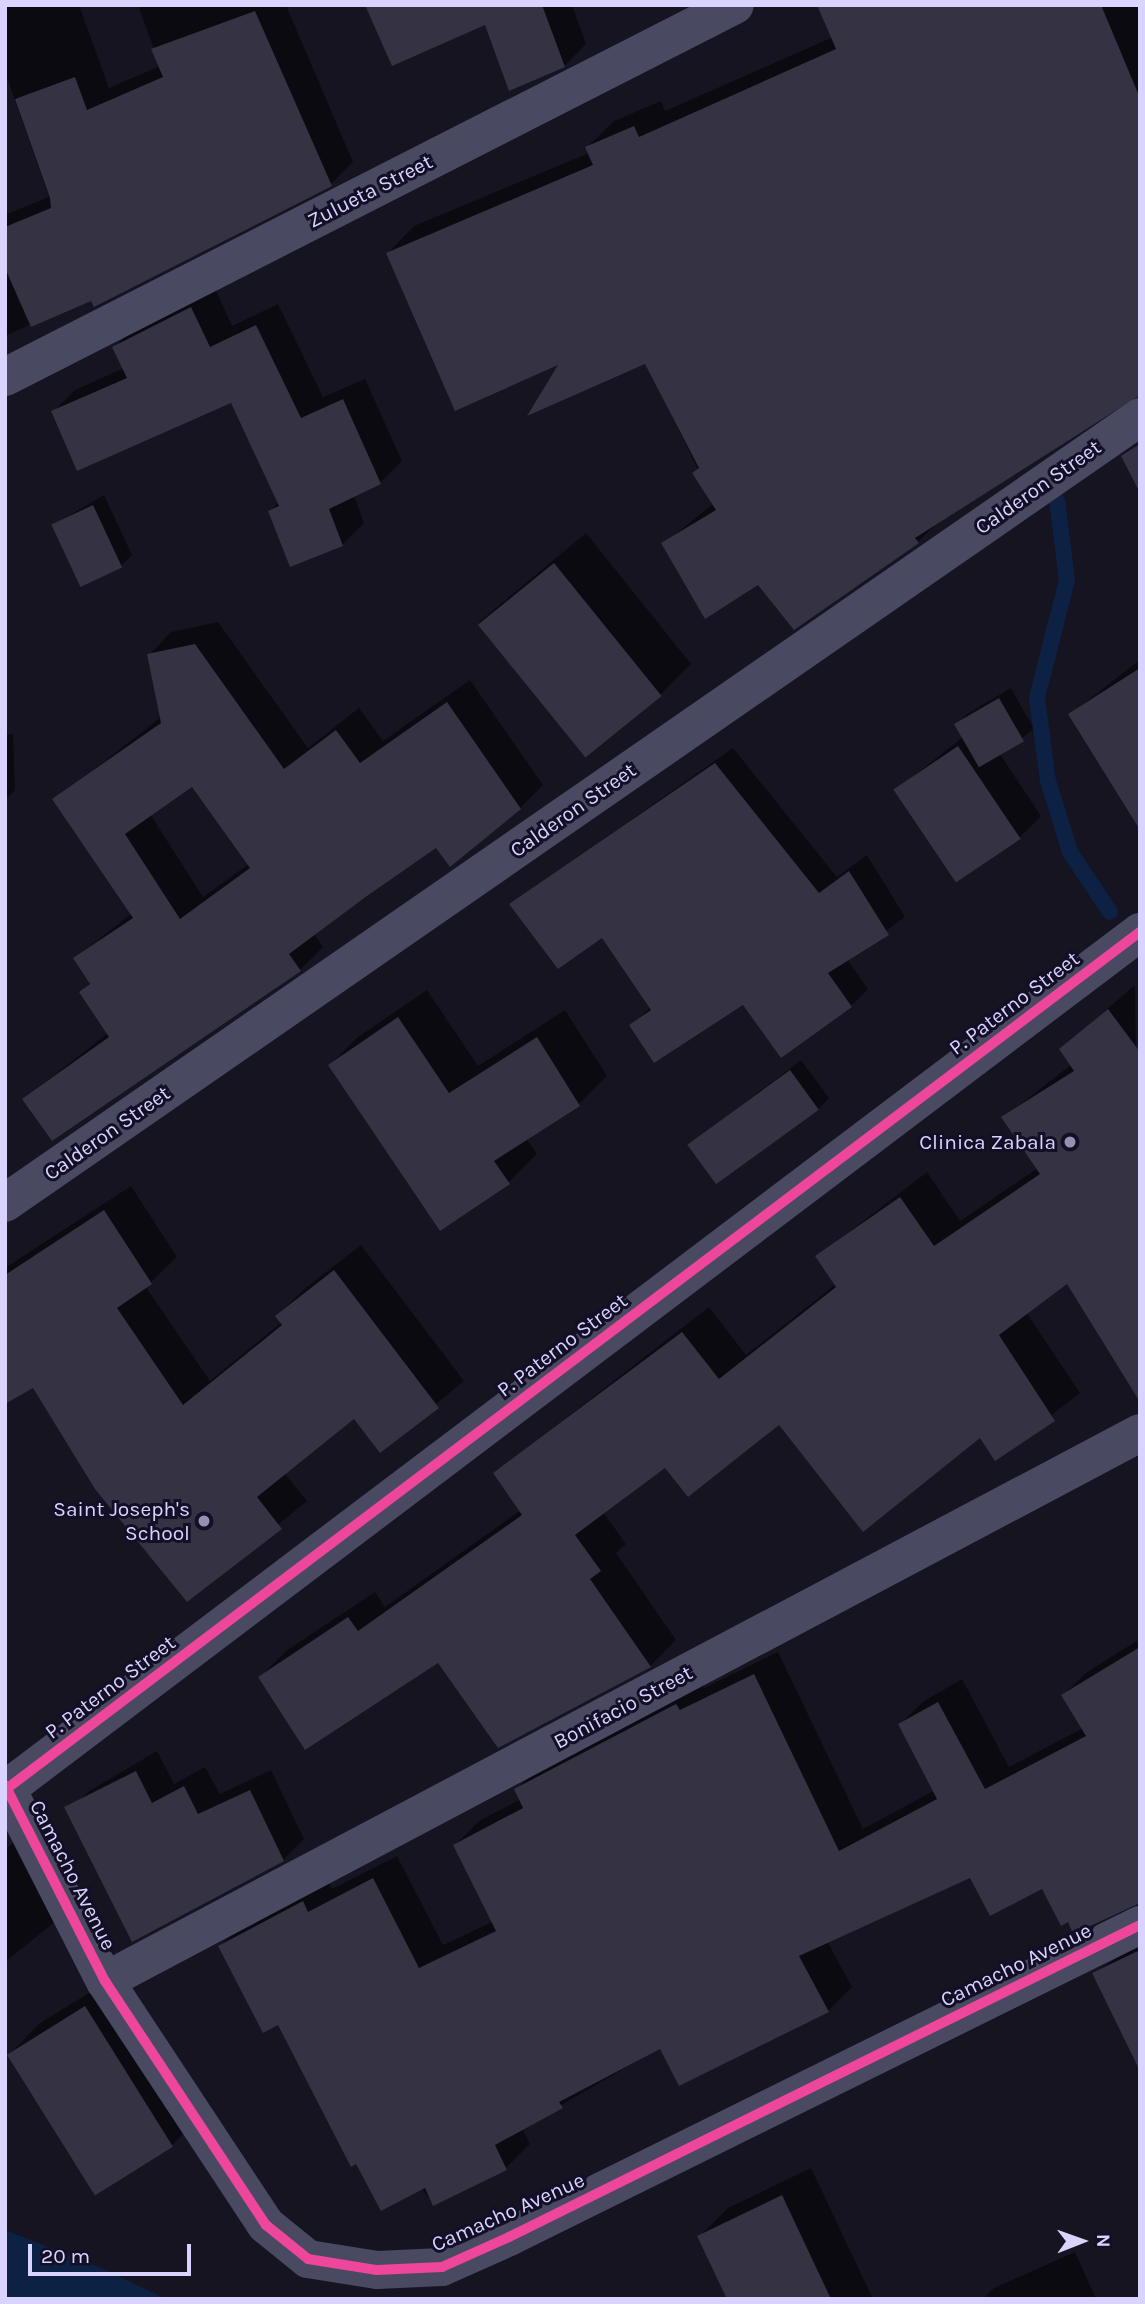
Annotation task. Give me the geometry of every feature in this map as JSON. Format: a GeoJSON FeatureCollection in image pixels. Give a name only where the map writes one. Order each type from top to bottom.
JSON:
{"type":"FeatureCollection","features":[{"type":"Feature","properties":{"kind":"street","name":"Zulueta Street"},"geometry":{"type":"LineString","coordinates":[[5,377],[735,5]]}},
{"type":"Feature","properties":{"kind":"street","name":"Calderon Street"},"geometry":{"type":"LineString","coordinates":[[5,1203],[1140,416]]}},
{"type":"Feature","properties":{"kind":"street","name":"P. Paterno Street"},"geometry":{"type":"LineString","coordinates":[[6,1788],[1140,932]]}},
{"type":"Feature","properties":{"kind":"street","name":"Bonifacio Street"},"geometry":{"type":"LineString","coordinates":[[105,1981],[1140,1433]]}},
{"type":"Feature","properties":{"kind":"street","name":"Camacho Avenue"},"geometry":{"type":"LineString","coordinates":[[6,1788],[105,1981],[266,2225],[308,2259],[377,2270],[442,2267],[1140,1925]]}},
{"type":"Feature","properties":{"kind":"water"},"geometry":{"type":"Polygon","coordinates":[[[5,2230],[99,2267],[166,2299],[5,2299],[5,2230]]]}},
{"type":"Feature","properties":{"kind":"building"},"geometry":{"type":"Polygon","coordinates":[[[365,5],[542,5],[565,67],[509,91],[485,25],[392,66],[365,5]]]}},
{"type":"Feature","properties":{"kind":"building"},"geometry":{"type":"Polygon","coordinates":[[[817,5],[1101,5],[1140,98],[1140,395],[915,538],[919,543],[794,630],[758,585],[705,619],[661,543],[716,510],[692,473],[699,468],[645,364],[527,416],[558,365],[455,411],[386,253],[593,165],[585,147],[634,126],[639,137],[836,49],[817,5]]]}},
{"type":"Feature","properties":{"kind":"building"},"geometry":{"type":"Polygon","coordinates":[[[255,11],[332,186],[94,307],[91,301],[31,327],[5,268],[5,227],[51,208],[50,198],[15,99],[75,77],[87,110],[163,77],[151,49],[255,11]]]}},
{"type":"Feature","properties":{"kind":"building"},"geometry":{"type":"Polygon","coordinates":[[[191,307],[210,347],[256,325],[301,418],[343,399],[381,484],[329,509],[343,546],[290,567],[268,511],[279,506],[231,403],[77,471],[51,411],[127,378],[112,347],[191,307]]]}},
{"type":"Feature","properties":{"kind":"building"},"geometry":{"type":"Polygon","coordinates":[[[1140,444],[1140,493],[1121,456],[1140,444]]]}},
{"type":"Feature","properties":{"kind":"building"},"geometry":{"type":"Polygon","coordinates":[[[93,505],[122,568],[80,587],[51,524],[93,505]]]}},
{"type":"Feature","properties":{"kind":"building"},"geometry":{"type":"Polygon","coordinates":[[[554,563],[662,696],[585,758],[478,625],[554,563]]]}},
{"type":"Feature","properties":{"kind":"building"},"geometry":{"type":"Polygon","coordinates":[[[195,644],[284,769],[336,730],[360,763],[447,702],[521,809],[450,867],[436,848],[367,896],[289,954],[301,971],[52,1141],[22,1099],[109,1037],[79,992],[90,984],[73,958],[133,918],[52,799],[161,723],[147,654],[195,644]],[[192,787],[125,834],[180,919],[250,868],[192,787]]]}},
{"type":"Feature","properties":{"kind":"building"},"geometry":{"type":"Polygon","coordinates":[[[1140,668],[1140,830],[1068,714],[1140,668]]]}},
{"type":"Feature","properties":{"kind":"building"},"geometry":{"type":"Polygon","coordinates":[[[999,698],[1024,741],[979,767],[954,724],[999,698]]]}},
{"type":"Feature","properties":{"kind":"building"},"geometry":{"type":"Polygon","coordinates":[[[958,746],[1021,839],[956,882],[893,790],[958,746]]]}},
{"type":"Feature","properties":{"kind":"building"},"geometry":{"type":"Polygon","coordinates":[[[715,763],[819,893],[849,871],[889,935],[828,973],[852,1007],[781,1058],[743,1005],[654,1063],[629,1025],[651,1010],[602,938],[558,969],[509,904],[715,763]]]}},
{"type":"Feature","properties":{"kind":"building"},"geometry":{"type":"Polygon","coordinates":[[[1108,1009],[1140,1052],[1140,1402],[1067,1284],[999,1335],[1055,1421],[995,1461],[980,1438],[863,1532],[779,1425],[688,1497],[665,1468],[575,1535],[601,1571],[590,1579],[651,1667],[498,1748],[438,1663],[305,1750],[258,1677],[348,1617],[358,1631],[522,1515],[493,1473],[682,1332],[719,1379],[836,1287],[815,1256],[900,1197],[934,1246],[1040,1174],[1001,1117],[1074,1071],[1059,1049],[1108,1009]]]}},
{"type":"Feature","properties":{"kind":"building"},"geometry":{"type":"Polygon","coordinates":[[[398,1017],[449,1093],[537,1037],[580,1106],[494,1161],[510,1184],[440,1231],[328,1065],[398,1017]]]}},
{"type":"Feature","properties":{"kind":"building"},"geometry":{"type":"Polygon","coordinates":[[[790,1070],[819,1110],[716,1184],[687,1145],[790,1070]]]}},
{"type":"Feature","properties":{"kind":"building"},"geometry":{"type":"Polygon","coordinates":[[[104,1210],[152,1284],[117,1308],[183,1405],[282,1325],[275,1316],[334,1270],[439,1408],[380,1453],[354,1419],[257,1497],[282,1529],[187,1602],[95,1489],[33,1388],[5,1404],[5,1275],[104,1210]]]}},
{"type":"Feature","properties":{"kind":"building"},"geometry":{"type":"Polygon","coordinates":[[[1140,1647],[1140,1903],[1073,1934],[1068,1922],[1061,1926],[1042,1889],[990,1916],[970,1878],[799,1956],[829,2012],[679,2086],[660,2049],[559,2102],[563,2108],[495,2145],[507,2170],[433,2206],[425,2188],[381,2211],[356,2164],[351,2167],[278,2025],[263,2033],[218,1946],[303,1901],[308,1912],[373,1878],[419,1968],[496,1931],[453,1845],[523,1808],[514,1789],[676,1704],[680,1710],[754,1674],[839,1851],[937,1799],[898,1724],[938,1702],[985,1789],[1086,1736],[1061,1695],[1140,1647]]]}},
{"type":"Feature","properties":{"kind":"building"},"geometry":{"type":"Polygon","coordinates":[[[136,1771],[152,1803],[184,1786],[198,1814],[250,1790],[284,1861],[132,1942],[64,1807],[136,1771]]]}},
{"type":"Feature","properties":{"kind":"building"},"geometry":{"type":"Polygon","coordinates":[[[1140,1950],[1140,2071],[1092,1973],[1140,1950]]]}},
{"type":"Feature","properties":{"kind":"building"},"geometry":{"type":"Polygon","coordinates":[[[85,2006],[173,2147],[95,2196],[7,2055],[85,2006]]]}},
{"type":"Feature","properties":{"kind":"building"},"geometry":{"type":"Polygon","coordinates":[[[782,2195],[831,2299],[727,2299],[697,2236],[782,2195]]]}},
{"type":"Feature","properties":{"kind":"waterway"},"geometry":{"type":"LineString","coordinates":[[1057,500],[1067,580],[1037,698],[1048,781],[1070,852],[1110,912]]}},
{"type":"Feature","properties":{"kind":"cycle path"},"geometry":{"type":"LineString","coordinates":[[5,1790],[1140,932]]}},
{"type":"Feature","properties":{"kind":"cycle path"},"geometry":{"type":"LineString","coordinates":[[5,1785],[105,1981],[266,2225],[308,2259],[377,2270],[442,2267],[509,2237],[1140,1925]]}},
{"type":"Feature","properties":{"kind":"place","name":"Clinica Zabala"},"geometry":{"type":"Point","coordinates":[1070,1142]}},
{"type":"Feature","properties":{"kind":"place","name":"Saint Joseph's School"},"geometry":{"type":"Point","coordinates":[204,1521]}}]}
